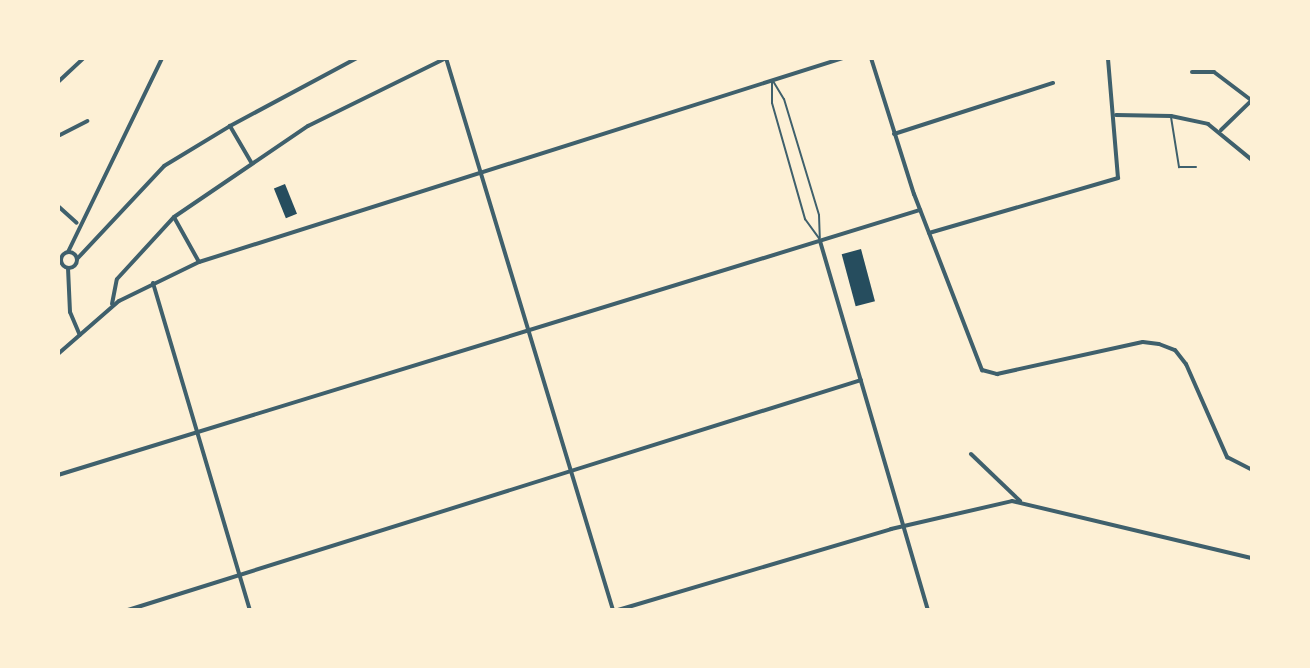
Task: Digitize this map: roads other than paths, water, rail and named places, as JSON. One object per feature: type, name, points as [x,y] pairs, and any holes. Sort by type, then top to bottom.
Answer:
[{"type":"street","points":[[58,82],[84,58]]},
{"type":"street","points":[[68,268],[60,264],[68,252],[78,223],[162,58]]},
{"type":"street","points":[[80,335],[70,312],[68,268],[164,166],[230,126],[357,58]]},
{"type":"street","points":[[113,305],[117,279],[174,217],[251,162],[329,114],[446,58],[526,334],[615,610],[902,526],[1020,501],[1252,558]]},
{"type":"street","points":[[58,354],[113,305],[199,262],[843,58]]},
{"type":"street","points":[[871,58],[920,210],[982,370],[997,374],[1143,342],[1159,344],[1175,350],[1186,364],[1227,457],[1252,470]]},
{"type":"street","points":[[929,233],[1120,175],[1108,58]]},
{"type":"street","points":[[1192,72],[1214,72],[1251,100],[1221,130]]},
{"type":"street","points":[[894,134],[1053,83]]},
{"type":"street","points":[[1116,115],[1171,116],[1221,130],[1244,158],[1252,160]]},
{"type":"street","points":[[58,136],[87,121]]},
{"type":"street","points":[[230,126],[251,162]]},
{"type":"street","points":[[58,206],[78,223]]},
{"type":"street","points":[[58,475],[198,436],[920,210]]},
{"type":"street","points":[[174,217],[199,262]]},
{"type":"street","points":[[820,241],[928,610]]},
{"type":"street","points":[[68,252],[77,259]]},
{"type":"street","points":[[153,283],[250,610]]},
{"type":"street","points":[[58,366],[58,388]]},
{"type":"street","points":[[128,610],[861,380]]},
{"type":"street","points":[[971,454],[1020,501]]},
{"type":"lane","points":[[772,80],[784,99],[819,215],[820,241]]},
{"type":"lane","points":[[772,80],[772,103],[805,219],[820,241]]},
{"type":"lane","points":[[1171,116],[1179,167],[1196,167]]}]
